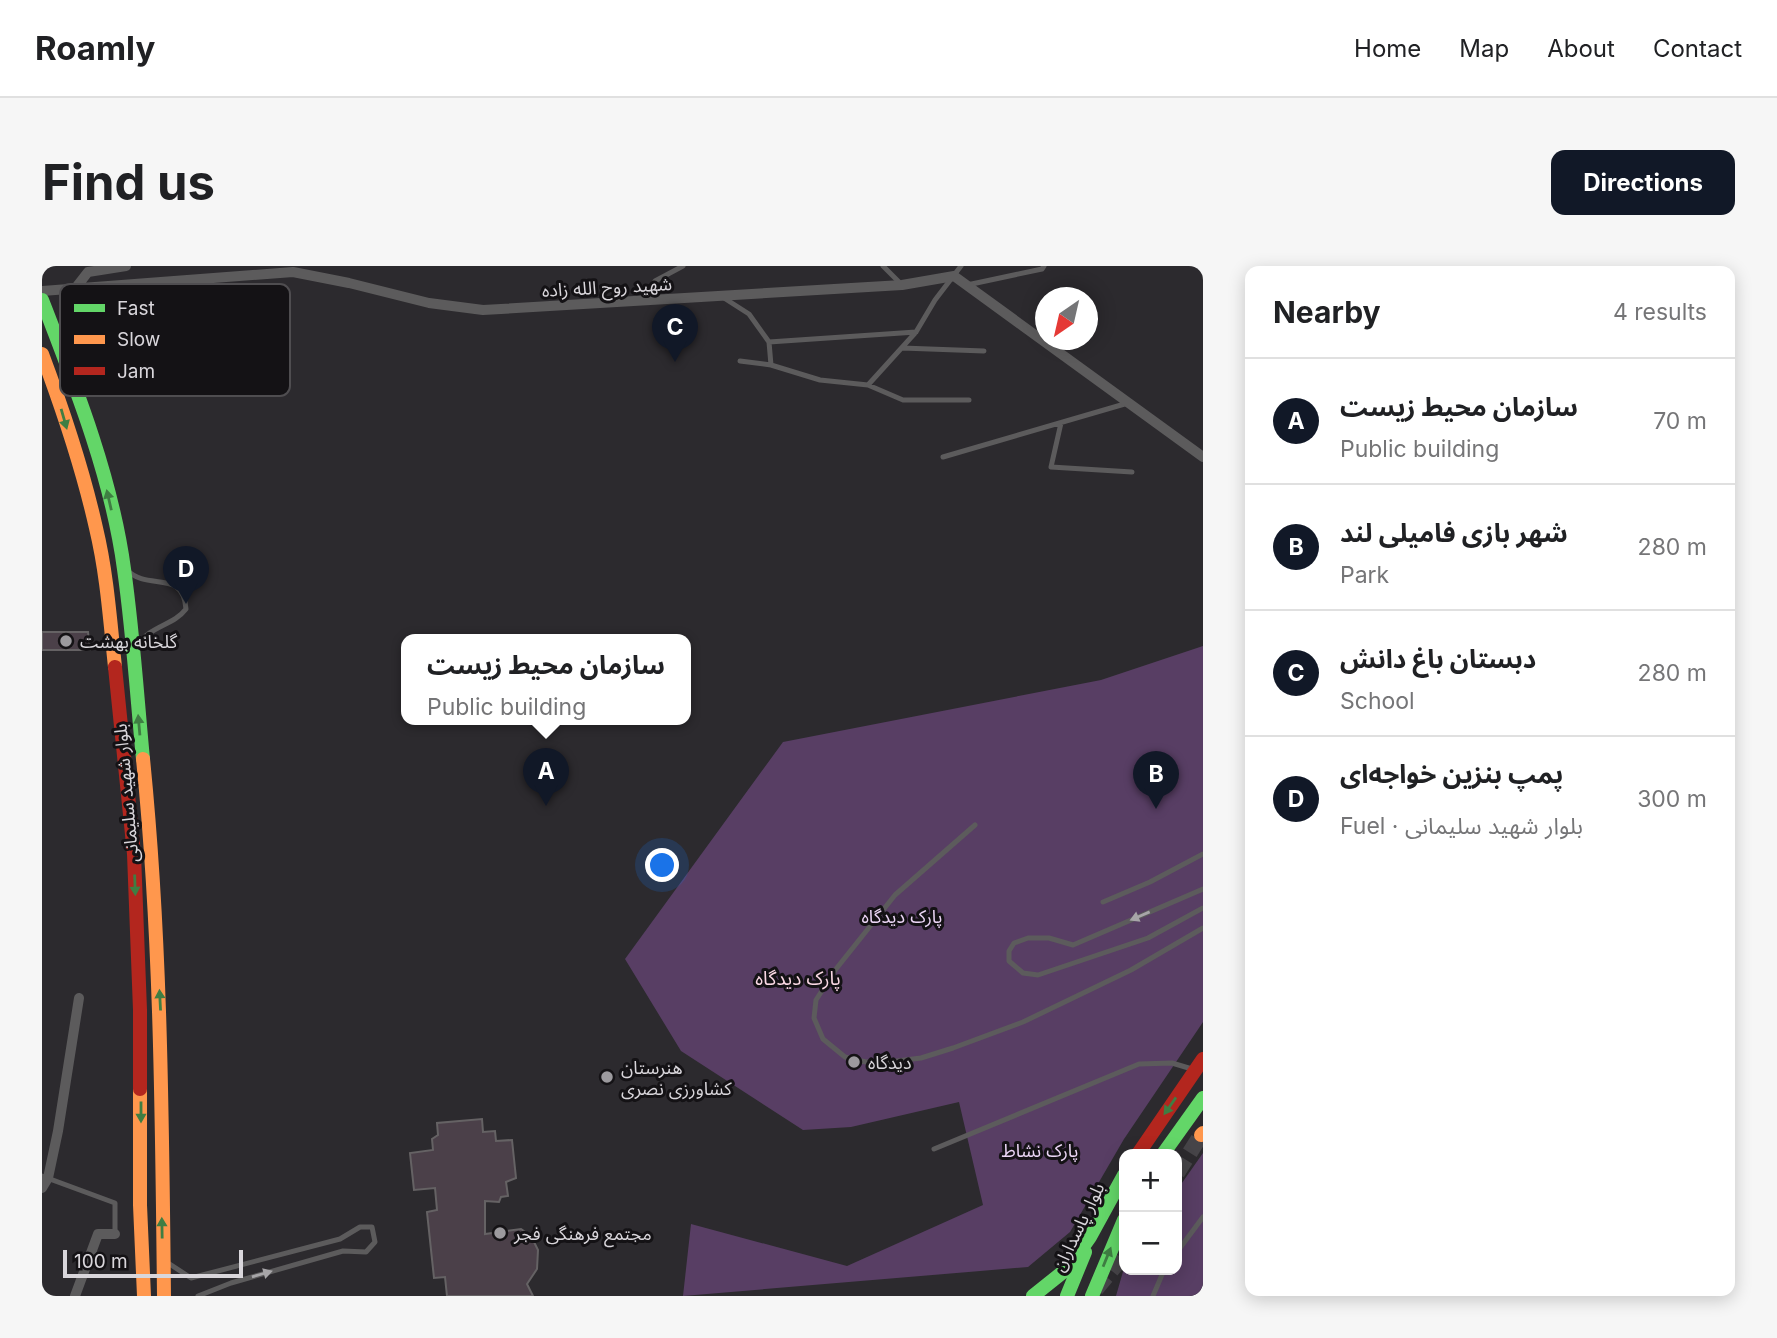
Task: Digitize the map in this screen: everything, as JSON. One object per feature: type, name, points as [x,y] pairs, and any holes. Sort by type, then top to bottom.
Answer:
[{"type":"main road","name":"بلوار شهید سلیمانی","points":[[42,300],[60,346]]},
{"type":"main road","name":"بلوار شهید سلیمانی","points":[[42,354],[57,394],[98,540],[105,576],[134,854],[140,1010],[140,1172],[144,1296]]},
{"type":"main road","name":"بلوار شهید سلیمانی","points":[[78,396],[108,492],[124,567],[151,837],[160,1007],[164,1296]]},
{"type":"main road","points":[[124,766],[142,764]]},
{"type":"main road","points":[[1141,1149],[1199,1064]]},
{"type":"main road","points":[[1167,1149],[1203,1098]]},
{"type":"main road","points":[[141,1141],[151,1148],[161,1140]]},
{"type":"main road","points":[[140,1172],[151,1164],[161,1171]]},
{"type":"main road","name":"بلوار پاسداران","points":[[1067,1296],[1090,1237],[1119,1184]]},
{"type":"main road","points":[[1092,1296],[1119,1232]]},
{"type":"main road","points":[[1033,1296],[1068,1268],[1090,1237]]},
{"type":"street","points":[[86,269],[126,266]]},
{"type":"street","name":"شهید روح الله زاده","points":[[130,284],[293,272],[429,303],[483,310],[902,285],[954,276]]},
{"type":"street","points":[[954,276],[1203,457]]},
{"type":"street","name":"شهید روح الله زاده","points":[[42,292],[60,291]]},
{"type":"street","points":[[42,1188],[58,1131],[79,998]]},
{"type":"street","points":[[75,1296],[98,1234],[115,1234]]},
{"type":"lane","points":[[643,300],[655,281],[683,266]]},
{"type":"lane","points":[[883,266],[902,285]]},
{"type":"lane","points":[[868,385],[916,332],[935,300],[961,266]]},
{"type":"lane","points":[[967,285],[1042,269],[1044,266]]},
{"type":"lane","points":[[721,296],[749,314],[769,342],[771,365]]},
{"type":"lane","points":[[769,342],[916,332]]},
{"type":"lane","points":[[902,348],[984,351]]},
{"type":"lane","points":[[740,361],[771,365],[820,380],[868,385],[903,400],[969,400]]},
{"type":"lane","points":[[943,457],[1129,403]]},
{"type":"lane","points":[[1060,423],[1051,467],[1132,472]]},
{"type":"lane","points":[[124,567],[131,575],[177,586],[185,594],[186,609],[181,615],[152,630],[133,653]]},
{"type":"lane","points":[[975,825],[895,895],[836,969],[816,1000],[814,1018],[823,1039],[845,1057],[866,1062],[921,1058],[976,1039],[1023,1022],[1119,976],[1203,928]]},
{"type":"lane","points":[[1103,902],[1203,854]]},
{"type":"lane","points":[[1203,888],[1073,944],[1049,938],[1028,938],[1014,943],[1009,951],[1009,961],[1023,973],[1038,975],[1148,937],[1203,908]]},
{"type":"lane","points":[[934,1149],[1139,1064],[1199,1064]]},
{"type":"lane","points":[[45,1177],[115,1203],[115,1234]]},
{"type":"lane","points":[[1182,1245],[1203,1217]]},
{"type":"lane","points":[[162,1259],[191,1278],[340,1239],[360,1227],[372,1227],[375,1242],[366,1252],[343,1251],[231,1283],[198,1296]]},
{"type":"lane","points":[[1153,1296],[1162,1275]]},
{"type":"green space","name":"پارک دیدگاه","points":[[1203,646],[1203,1022],[1124,1139],[1070,1232],[1028,1267],[683,1296],[691,1224],[847,1266],[983,1205],[959,1102],[851,1127],[803,1130],[681,1051],[625,959],[783,742],[1101,680]]},
{"type":"green space","points":[[1203,1153],[1203,1296],[1116,1296],[1122,1275],[1182,1275],[1182,1183]]},
{"type":"building","name":"گلخانه بهشت","points":[[42,632],[88,632],[90,650],[42,650]]},
{"type":"building","points":[[482,1119],[483,1132],[495,1131],[496,1141],[512,1140],[516,1178],[506,1182],[508,1196],[501,1197],[499,1202],[485,1201],[485,1234],[521,1229],[531,1236],[538,1250],[537,1269],[527,1284],[533,1296],[447,1296],[445,1277],[434,1278],[427,1212],[437,1210],[435,1188],[414,1190],[410,1153],[433,1150],[432,1139],[438,1135],[437,1123]]},
{"type":"tunnel","points":[[1182,1165],[1201,1135]]},
{"type":"tunnel","points":[[1096,1289],[1119,1261]]},
{"type":"traffic: fast","points":[[42,300],[60,347]]},
{"type":"traffic: fast","points":[[78,396],[101,466],[118,535],[130,616],[143,759]]},
{"type":"traffic: fast","points":[[1167,1149],[1203,1098]]},
{"type":"traffic: fast","points":[[1033,1296],[1068,1268],[1090,1237],[1119,1184]]},
{"type":"traffic: fast","points":[[1092,1296],[1119,1232]]},
{"type":"traffic: fast","points":[[1067,1296],[1085,1252]]},
{"type":"traffic: slow","points":[[42,354],[72,440],[100,545],[115,667]]},
{"type":"traffic: slow","points":[[143,759],[157,960],[164,1296]]},
{"type":"traffic: slow","points":[[140,1089],[140,1205],[144,1296]]},
{"type":"traffic: jam","points":[[115,667],[134,854],[140,1089]]},
{"type":"traffic: jam","points":[[1141,1149],[1203,1059]]},
{"type":"place","name":"دبستان باغ دانش","points":[[675,362]]},
{"type":"place","name":"پمپ بنزین خواجه‌ای","points":[[186,604]]},
{"type":"place","name":"گلخانه بهشت","points":[[66,641]]},
{"type":"place","name":"سازمان محیط زیست","points":[[546,806]]},
{"type":"place","name":"شهر بازی فامیلی لند","points":[[1156,809]]},
{"type":"place","name":"دیدگاه","points":[[854,1062]]},
{"type":"place","name":"هنرستان کشاورزی نصری","points":[[607,1077]]},
{"type":"place","name":"مجتمع فرهنگی فجر","points":[[500,1233]]},
{"type":"district","name":"پارک دیدگاه","points":[[798,978]]},
{"type":"park label","name":"پارک نشاط","points":[[1040,1150]]}]
